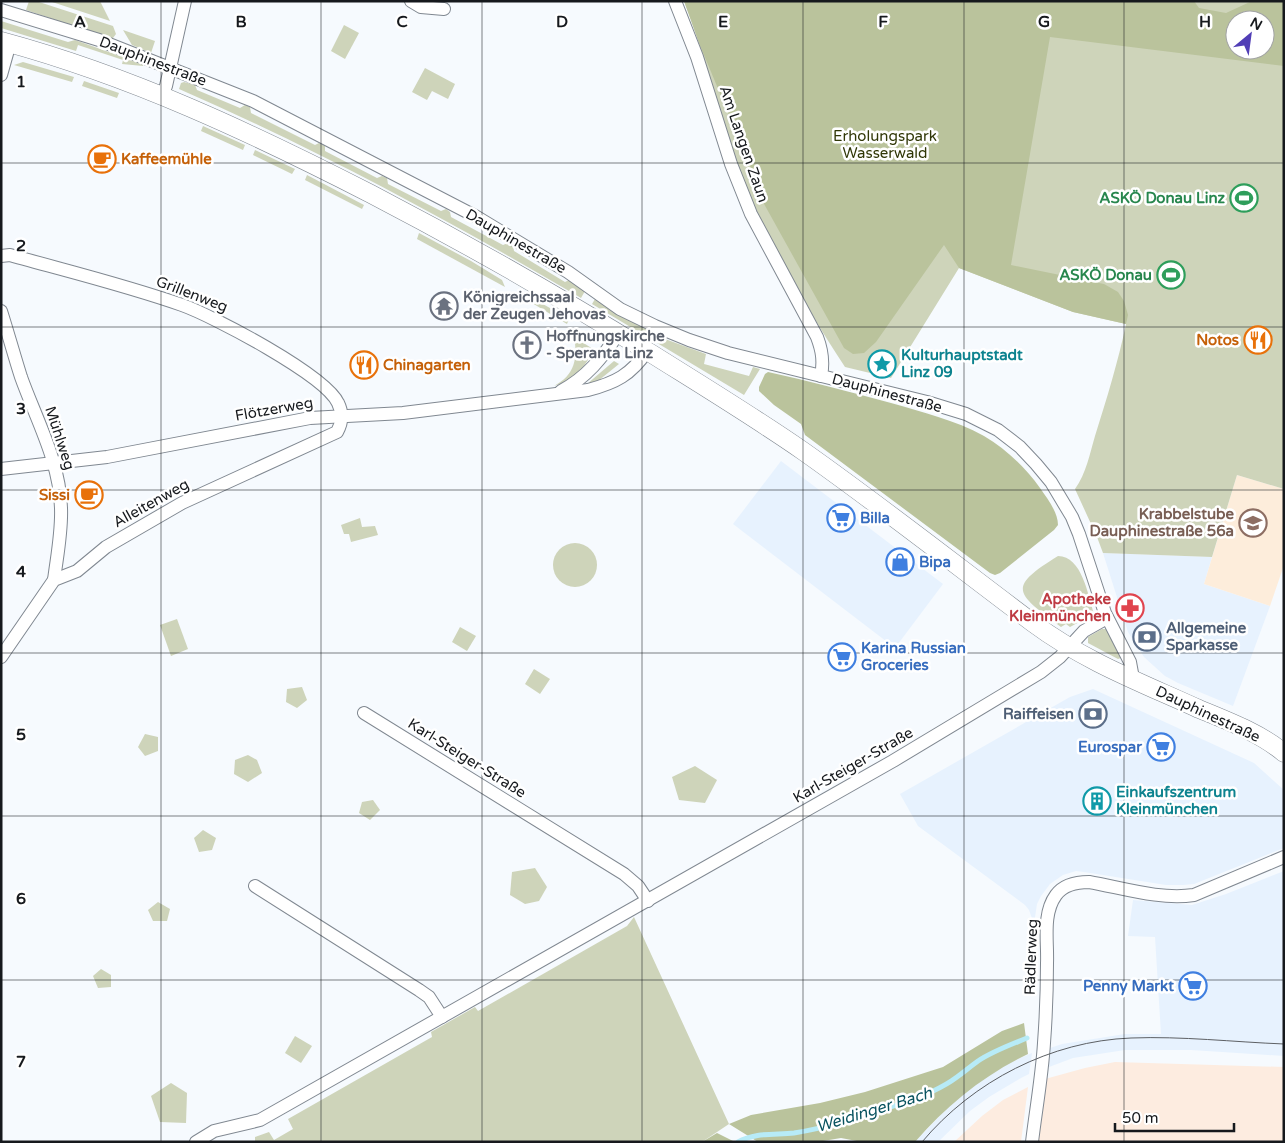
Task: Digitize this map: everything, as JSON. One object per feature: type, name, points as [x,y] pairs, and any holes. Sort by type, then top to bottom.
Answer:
[{"type":"main road","name":"Dauphinestraße","points":[[6,42],[73,63],[162,95],[251,134],[388,202],[507,267],[759,421],[804,452],[1033,624],[1069,648],[1130,678],[1252,733],[1284,753]]},
{"type":"street","points":[[162,95],[184,1]]},
{"type":"street","points":[[411,1],[421,6],[444,9]]},
{"type":"street","name":"Am Langen Zaun","points":[[675,1],[697,57],[731,164],[751,214],[817,337],[822,350],[823,365],[821,376]]},
{"type":"street","name":"Dauphinestraße","points":[[1,10],[99,40],[253,101],[475,216],[568,272],[620,309],[655,326],[728,353],[927,402],[966,414],[998,430],[1020,447],[1051,482],[1072,516],[1108,618],[1130,662],[1132,673],[1130,678]]},
{"type":"street","points":[[1,75],[6,42]]},
{"type":"street","name":"Grillenweg","points":[[1,256],[10,255],[143,293],[182,305],[224,323],[272,352],[325,388],[338,403],[341,415]]},
{"type":"street","name":"Mühlweg","points":[[1,311],[21,377],[53,463],[61,507],[60,538],[54,580]]},
{"type":"street","name":"Flötzerweg","points":[[554,394],[574,384],[589,372],[618,334]]},
{"type":"street","name":"Flötzerweg","points":[[1,468],[107,457],[310,418],[404,413],[588,390],[608,384],[632,370],[647,352]]},
{"type":"street","name":"Alleitenweg","points":[[54,580],[77,571],[106,547],[182,503],[337,432],[342,423],[341,415]]},
{"type":"street","points":[[1,657],[54,580]]},
{"type":"street","points":[[1069,648],[1084,631],[1108,618]]},
{"type":"street","name":"Karl-Steiger-Straße","points":[[196,1142],[214,1131],[260,1120],[442,1018],[893,761],[1041,672],[1069,648]]},
{"type":"street","name":"Karl-Steiger-Straße","points":[[364,713],[624,874],[638,886],[648,901]]},
{"type":"street","name":"Rädlerweg","points":[[1032,1142],[1044,1045],[1048,960],[1047,924],[1055,895],[1062,888],[1079,882],[1090,882],[1180,897],[1194,895],[1284,857]]},
{"type":"street","points":[[255,886],[420,990],[429,997],[442,1018]]},
{"type":"shaded area","points":[[781,461],[943,584],[895,648],[733,524]]},
{"type":"shaded area","name":"Krabbelstube Dauphinestraße 56a","points":[[1237,475],[1284,489],[1284,565],[1270,606],[1204,584]]},
{"type":"shaded area","points":[[1103,553],[1212,557],[1204,584],[1270,606],[1233,706],[1165,676],[1144,657],[1128,632]]},
{"type":"shaded area","name":"Einkaufszentrum Kleinmünchen","points":[[1093,689],[1254,763],[1284,790],[1284,848],[1194,884],[1166,885],[1076,871],[1063,875],[1050,884],[1037,904],[1034,924],[1025,905],[918,826],[900,794],[1070,697]]},
{"type":"shaded area","points":[[1284,871],[1284,1056],[1191,1050],[1125,1050],[1073,1058],[1049,1067],[1050,1048],[1062,1044],[1125,1034],[1161,1034],[1155,937],[1128,936],[1133,900],[1192,905]]},
{"type":"shaded area","points":[[1032,1053],[1029,1074],[989,1097],[970,1111],[938,1142],[915,1142],[954,1101],[989,1075],[1011,1062]]},
{"type":"shaded area","points":[[1115,1062],[1284,1067],[1284,1142],[1037,1142],[1045,1079]]},
{"type":"shaded area","points":[[1028,1087],[1021,1142],[954,1142],[982,1116],[1003,1100]]},
{"type":"green space","points":[[29,1],[36,1],[113,26],[116,34],[113,38],[110,38],[26,10]]},
{"type":"green space","points":[[49,1],[100,1],[110,21],[104,19]]},
{"type":"green space","points":[[684,1],[1284,1],[1284,489],[1237,475],[1212,557],[1103,553],[1075,489],[1087,463],[1112,380],[1126,324],[1073,312],[959,268],[891,378],[845,367],[799,293],[759,216],[730,143]]},
{"type":"green space","name":"Erholungspark Wasserwald","points":[[684,1],[1194,1],[1199,8],[1225,13],[1225,59],[1050,37],[1011,265],[1104,284],[1118,292],[1124,301],[1128,315],[1126,324],[1073,312],[959,268],[944,245],[876,342],[864,353],[853,354],[844,348],[758,193],[749,163],[699,43]]},
{"type":"green space","name":"Erholungspark Wasserwald","points":[[1252,1],[1284,1],[1284,66],[1236,60],[1275,60],[1275,10],[1232,10]]},
{"type":"green space","points":[[1,21],[68,42],[75,40],[143,64],[143,66],[122,64],[123,60],[78,45],[76,51],[1,28]]},
{"type":"green space","points":[[344,25],[359,33],[345,59],[331,51]]},
{"type":"green space","points":[[123,30],[155,41],[151,53],[132,45]]},
{"type":"green space","points":[[23,62],[74,77],[72,82],[14,65]]},
{"type":"green space","points":[[425,68],[455,84],[448,99],[432,91],[427,100],[412,92]]},
{"type":"green space","points":[[84,81],[119,93],[117,98],[82,86]]},
{"type":"green space","points":[[181,83],[195,85],[197,90],[240,108],[245,105],[250,107],[251,113],[315,145],[319,143],[325,146],[325,151],[377,178],[382,176],[387,178],[388,184],[441,211],[446,209],[450,212],[451,217],[503,245],[508,243],[513,246],[514,251],[565,282],[569,280],[585,291],[581,298],[483,241],[333,162],[179,89]]},
{"type":"green space","points":[[203,126],[245,145],[243,150],[201,131]]},
{"type":"green space","points":[[255,150],[295,169],[292,174],[253,155]]},
{"type":"green space","points":[[307,175],[364,205],[362,209],[305,180]]},
{"type":"green space","points":[[419,233],[502,280],[505,287],[417,239]]},
{"type":"green space","points":[[529,296],[569,319],[567,324],[522,297]]},
{"type":"green space","points":[[595,299],[623,317],[665,339],[706,354],[704,364],[749,376],[753,367],[760,369],[744,395],[592,304]]},
{"type":"green space","points":[[574,337],[593,349],[587,362],[578,372],[554,386],[567,377],[571,371],[576,352]]},
{"type":"green space","points":[[614,361],[619,364],[598,381],[587,384]]},
{"type":"green space","points":[[768,372],[926,413],[962,425],[984,436],[1015,459],[1028,473],[1052,505],[1058,525],[1000,573],[995,575],[990,573],[805,435],[801,424],[774,405],[759,391],[765,374]]},
{"type":"green space","points":[[360,518],[362,527],[375,526],[378,535],[351,542],[349,534],[344,534],[341,525]]},
{"type":"green space","points":[[571,543],[579,543],[591,549],[597,565],[591,581],[579,587],[571,587],[559,581],[553,569],[553,561],[559,549]]},
{"type":"green space","points":[[1058,556],[1073,562],[1078,569],[1083,578],[1094,614],[1070,627],[1066,624],[1061,627],[1035,607],[1023,592],[1024,584],[1030,576]]},
{"type":"green space","points":[[177,619],[188,649],[171,656],[160,625]]},
{"type":"green space","points":[[460,627],[476,636],[467,651],[452,642]]},
{"type":"green space","points":[[1102,629],[1106,629],[1121,658],[1118,659],[1088,643],[1088,637]]},
{"type":"green space","points":[[534,669],[550,679],[540,694],[525,684]]},
{"type":"green space","points":[[302,687],[307,700],[297,708],[286,702],[287,689]]},
{"type":"green space","points":[[145,734],[158,737],[158,751],[145,756],[138,747]]},
{"type":"green space","points":[[248,755],[257,760],[262,773],[248,782],[234,774],[235,760]]},
{"type":"green space","points":[[695,766],[717,780],[705,803],[679,800],[672,777]]},
{"type":"green space","points":[[373,800],[380,810],[370,820],[359,813],[362,802]]},
{"type":"green space","points":[[203,830],[216,838],[212,850],[199,852],[194,838]]},
{"type":"green space","points":[[535,868],[547,887],[539,901],[525,904],[510,895],[512,872]]},
{"type":"green space","points":[[158,902],[170,909],[167,921],[153,921],[148,910]]},
{"type":"green space","points":[[634,917],[729,1124],[702,1142],[255,1142],[255,1137],[269,1132],[274,1140],[293,1129],[288,1119],[432,1037],[431,1032],[475,1007],[478,1011],[627,926]]},
{"type":"green space","points":[[101,969],[111,975],[111,987],[98,988],[93,976]]},
{"type":"green space","points":[[1024,1023],[1028,1054],[981,1081],[953,1103],[915,1142],[862,1142],[841,1138],[817,1142],[758,1142],[729,1124],[751,1115],[820,1103],[865,1092],[943,1067],[1002,1031]]},
{"type":"green space","points":[[295,1036],[312,1046],[301,1063],[285,1053]]},
{"type":"green space","points":[[171,1083],[187,1093],[186,1123],[160,1122],[151,1096]]},
{"type":"green space","points":[[717,1133],[735,1142],[702,1142]]},
{"type":"waterway","name":"Weidinger Bach","points":[[738,1142],[758,1135],[794,1133],[836,1124],[905,1102],[939,1088],[984,1057],[1027,1038]]},
{"type":"tram line","points":[[922,1142],[942,1120],[989,1083],[1043,1056],[1072,1047],[1101,1041],[1131,1038],[1188,1038],[1284,1044]]},
{"type":"place","name":"Kaffeemühle","points":[[102,159]]},
{"type":"place","name":"ASKÖ Donau Linz","points":[[1244,198]]},
{"type":"place","name":"ASKÖ Donau","points":[[1171,275]]},
{"type":"place","name":"Königreichssaal der Zeugen Jehovas","points":[[444,306]]},
{"type":"place","name":"Notos","points":[[1258,340]]},
{"type":"place","name":"Hoffnungskirche - Speranta Linz","points":[[527,345]]},
{"type":"place","name":"Kulturhauptstadt Linz 09","points":[[882,364]]},
{"type":"place","name":"Chinagarten","points":[[364,365]]},
{"type":"place","name":"Sissi","points":[[89,495]]},
{"type":"place","name":"Billa","points":[[841,518]]},
{"type":"place","name":"Krabbelstube Dauphinestraße 56a","points":[[1253,523]]},
{"type":"place","name":"Bipa","points":[[900,562]]},
{"type":"place","name":"Apotheke Kleinmünchen","points":[[1130,608]]},
{"type":"place","name":"Allgemeine Sparkasse","points":[[1147,637]]},
{"type":"place","name":"Karina Russian Groceries","points":[[842,657]]},
{"type":"place","name":"Raiffeisen","points":[[1093,714]]},
{"type":"place","name":"Eurospar","points":[[1161,747]]},
{"type":"place","name":"Einkaufszentrum Kleinmünchen","points":[[1097,801]]},
{"type":"place","name":"Penny Markt","points":[[1193,986]]}]
